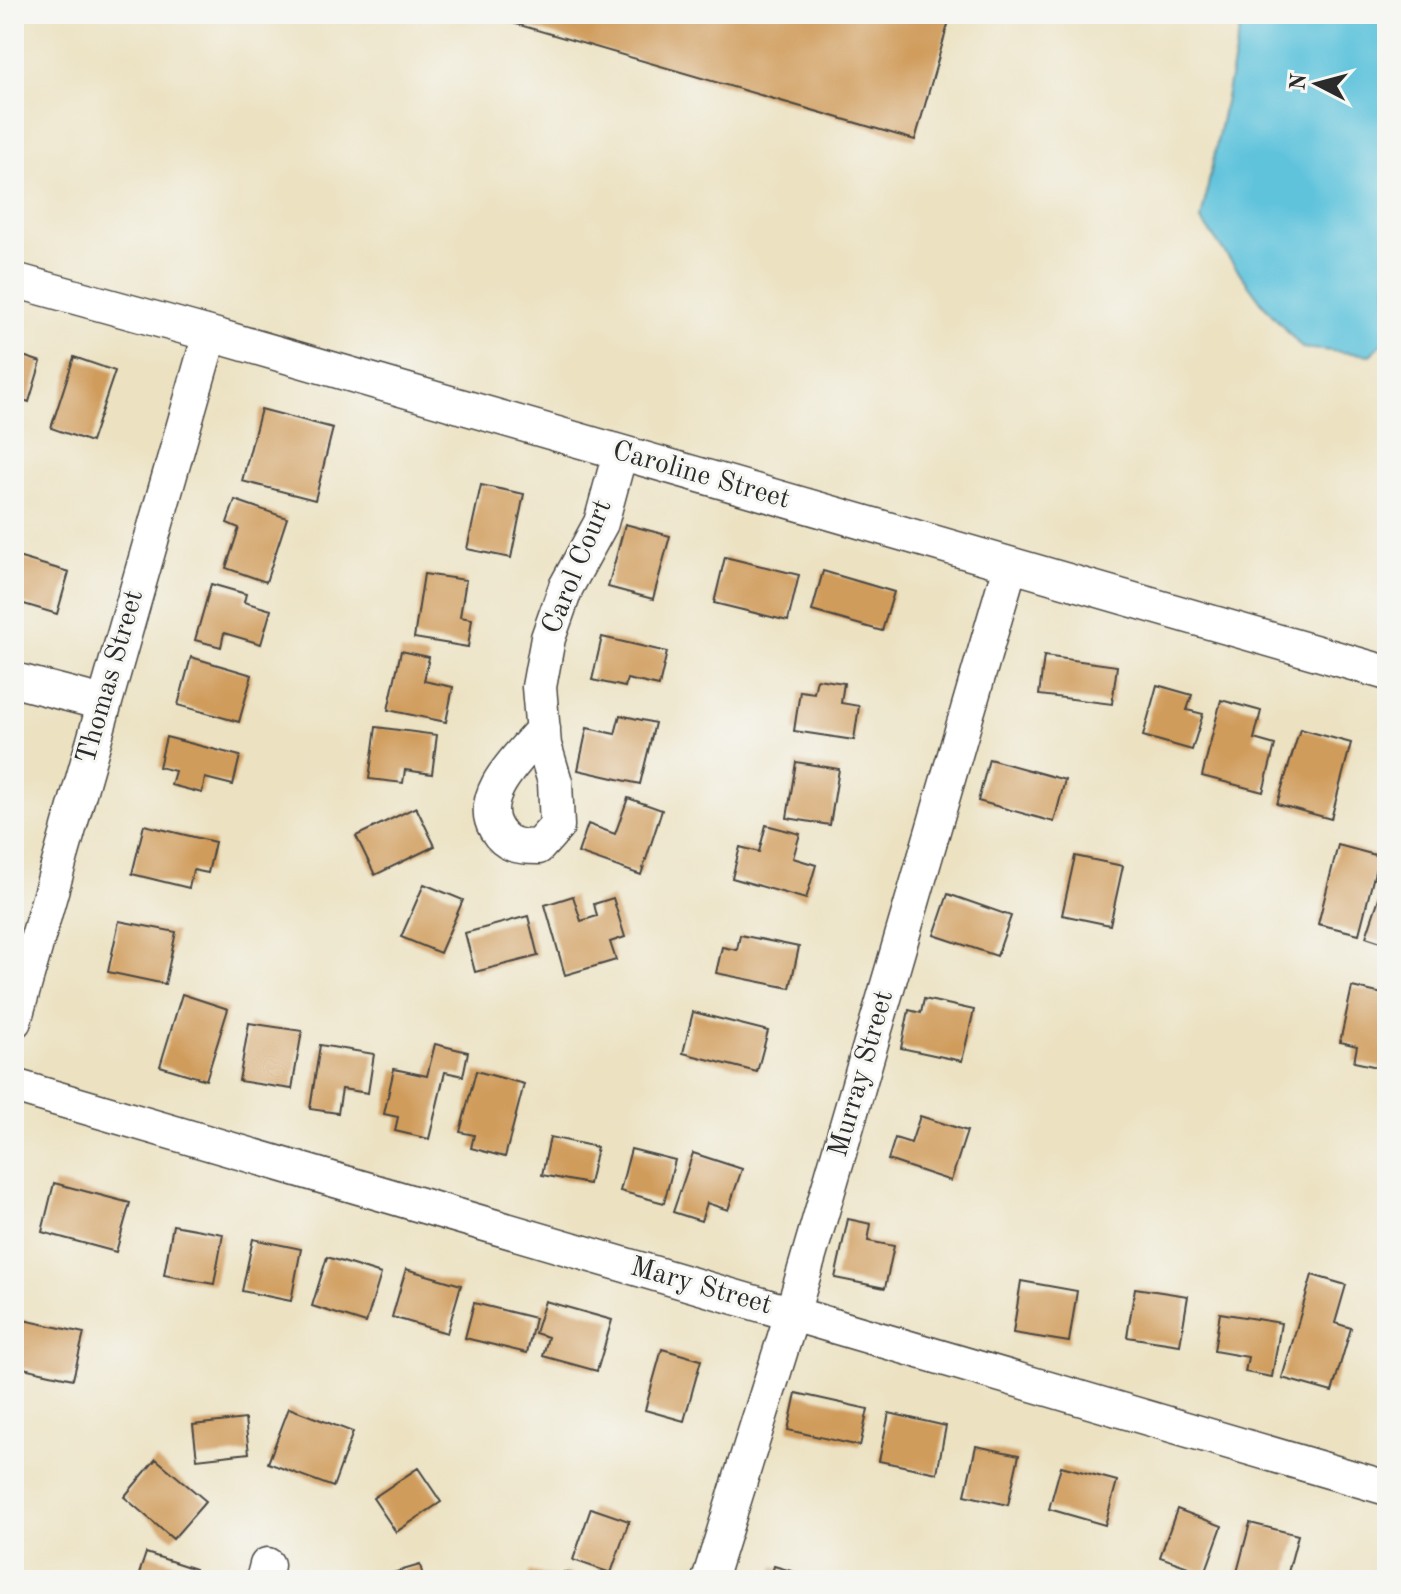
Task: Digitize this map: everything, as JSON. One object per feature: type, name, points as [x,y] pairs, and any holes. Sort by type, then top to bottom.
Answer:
[{"type":"street","name":"Caroline Street","points":[[14,280],[1387,673]]},
{"type":"street","name":"Thomas Street","points":[[14,1021],[210,334]]},
{"type":"street","name":"Carol Court","points":[[543,729],[539,687],[548,638],[566,587],[601,523],[620,453]]},
{"type":"street","name":"Murray Street","points":[[709,1580],[792,1314],[1010,566]]},
{"type":"street","points":[[14,680],[103,703]]},
{"type":"street","name":"Mary Street","points":[[14,1086],[1387,1488]]},
{"type":"water","points":[[1243,14],[1387,14],[1387,339],[1370,355],[1302,348],[1262,303],[1201,220]]},
{"type":"building","points":[[482,14],[951,14],[915,140]]},
{"type":"building","points":[[14,353],[41,362],[29,402],[14,397]]},
{"type":"building","points":[[74,357],[115,371],[91,442],[51,428]]},
{"type":"building","points":[[261,409],[333,428],[315,500],[242,481]]},
{"type":"building","points":[[481,485],[524,494],[511,558],[467,549]]},
{"type":"building","points":[[235,500],[287,518],[266,582],[226,568],[239,528],[227,523]]},
{"type":"building","points":[[625,524],[670,536],[653,599],[608,587]]},
{"type":"building","points":[[14,556],[69,572],[57,614],[14,601]]},
{"type":"building","points":[[725,557],[799,575],[788,621],[714,603]]},
{"type":"building","points":[[823,571],[894,592],[882,631],[812,611]]},
{"type":"building","points":[[424,574],[466,580],[460,617],[472,619],[468,647],[414,638]]},
{"type":"building","points":[[211,584],[246,594],[244,602],[271,610],[261,644],[224,633],[221,647],[195,640]]},
{"type":"building","points":[[602,637],[667,652],[659,686],[627,679],[625,687],[592,680]]},
{"type":"building","points":[[401,651],[429,657],[424,681],[453,687],[446,722],[388,710]]},
{"type":"building","points":[[1044,656],[1117,666],[1112,704],[1039,695]]},
{"type":"building","points":[[191,657],[252,675],[239,722],[178,705]]},
{"type":"building","points":[[817,679],[844,683],[841,703],[859,706],[854,740],[794,731],[800,691],[814,693]]},
{"type":"building","points":[[1157,685],[1192,695],[1187,710],[1203,714],[1192,750],[1143,736]]},
{"type":"building","points":[[1221,700],[1261,711],[1254,739],[1275,745],[1263,792],[1202,776]]},
{"type":"building","points":[[620,715],[655,723],[640,784],[578,770],[587,728],[615,734]]},
{"type":"building","points":[[376,727],[437,735],[432,774],[405,770],[403,783],[369,779]]},
{"type":"building","points":[[1300,729],[1351,743],[1331,819],[1277,804]]},
{"type":"building","points":[[166,737],[240,756],[233,785],[205,778],[202,793],[171,785],[175,771],[159,767]]},
{"type":"building","points":[[989,759],[1065,780],[1054,822],[978,801]]},
{"type":"building","points":[[796,762],[839,769],[830,825],[787,818]]},
{"type":"building","points":[[628,798],[662,810],[641,875],[578,853],[588,824],[615,834]]},
{"type":"building","points":[[416,807],[435,846],[375,875],[356,836]]},
{"type":"building","points":[[144,825],[215,842],[208,873],[193,870],[189,888],[132,874]]},
{"type":"building","points":[[766,825],[800,834],[793,858],[816,865],[806,899],[732,878],[740,847],[759,852]]},
{"type":"building","points":[[1338,845],[1379,856],[1359,934],[1318,924]]},
{"type":"building","points":[[1075,856],[1123,866],[1110,925],[1062,915]]},
{"type":"building","points":[[1387,874],[1387,944],[1366,937]]},
{"type":"building","points":[[424,884],[463,900],[440,953],[401,937]]},
{"type":"building","points":[[948,894],[1011,916],[997,956],[934,935]]},
{"type":"building","points":[[573,896],[581,921],[597,916],[594,904],[613,898],[625,937],[610,942],[616,960],[565,975],[545,905]]},
{"type":"building","points":[[528,916],[538,956],[475,972],[465,933]]},
{"type":"building","points":[[119,921],[176,932],[165,984],[108,972]]},
{"type":"building","points":[[740,935],[799,947],[790,988],[716,973],[722,947],[737,950]]},
{"type":"building","points":[[1352,987],[1387,995],[1387,1069],[1354,1062],[1357,1046],[1340,1042]]},
{"type":"building","points":[[182,994],[228,1009],[206,1080],[160,1066]]},
{"type":"building","points":[[924,999],[974,1010],[962,1061],[901,1048],[909,1010],[921,1013]]},
{"type":"building","points":[[693,1012],[768,1031],[757,1072],[683,1053]]},
{"type":"building","points":[[249,1023],[302,1031],[292,1089],[239,1081]]},
{"type":"building","points":[[435,1044],[468,1052],[463,1076],[445,1072],[429,1139],[395,1131],[398,1117],[384,1114],[394,1069],[427,1076]]},
{"type":"building","points":[[320,1045],[374,1054],[368,1093],[342,1089],[338,1113],[310,1109]]},
{"type":"building","points":[[476,1071],[524,1084],[505,1157],[471,1148],[474,1135],[460,1132]]},
{"type":"building","points":[[920,1116],[967,1131],[951,1181],[888,1160],[895,1138],[911,1143]]},
{"type":"building","points":[[550,1137],[597,1147],[589,1184],[542,1175]]},
{"type":"building","points":[[631,1149],[675,1160],[664,1203],[620,1191]]},
{"type":"building","points":[[693,1153],[742,1169],[728,1210],[707,1203],[701,1221],[673,1212]]},
{"type":"building","points":[[54,1183],[130,1203],[116,1252],[42,1232]]},
{"type":"building","points":[[848,1219],[871,1224],[868,1241],[894,1246],[885,1288],[835,1278]]},
{"type":"building","points":[[173,1225],[223,1234],[214,1284],[164,1275]]},
{"type":"building","points":[[253,1239],[301,1249],[291,1301],[242,1291]]},
{"type":"building","points":[[327,1257],[381,1274],[366,1323],[312,1306]]},
{"type":"building","points":[[406,1269],[461,1285],[447,1333],[392,1317]]},
{"type":"building","points":[[1312,1275],[1346,1285],[1335,1323],[1351,1328],[1332,1392],[1282,1378]]},
{"type":"building","points":[[1021,1281],[1077,1291],[1069,1342],[1013,1333]]},
{"type":"building","points":[[1135,1288],[1188,1296],[1180,1345],[1127,1337]]},
{"type":"building","points":[[545,1301],[612,1320],[597,1371],[543,1356],[548,1337],[535,1333]]},
{"type":"building","points":[[474,1303],[535,1318],[527,1353],[465,1338]]},
{"type":"building","points":[[1220,1313],[1281,1323],[1272,1377],[1245,1372],[1248,1357],[1214,1351]]},
{"type":"building","points":[[14,1318],[84,1333],[73,1379],[14,1366]]},
{"type":"building","points":[[662,1349],[701,1360],[684,1421],[645,1410]]},
{"type":"building","points":[[796,1393],[868,1409],[860,1446],[788,1430]]},
{"type":"building","points":[[289,1408],[353,1432],[333,1487],[268,1463]]},
{"type":"building","points":[[889,1413],[946,1426],[937,1473],[879,1461]]},
{"type":"building","points":[[245,1419],[249,1453],[197,1459],[193,1425]]},
{"type":"building","points":[[976,1446],[1019,1455],[1008,1505],[965,1495]]},
{"type":"building","points":[[156,1459],[206,1501],[173,1539],[124,1497]]},
{"type":"building","points":[[1061,1466],[1117,1481],[1105,1525],[1049,1509]]},
{"type":"building","points":[[418,1468],[441,1502],[396,1532],[373,1498]]},
{"type":"building","points":[[591,1508],[629,1521],[611,1573],[573,1560]]},
{"type":"building","points":[[1177,1509],[1222,1526],[1205,1573],[1160,1557]]},
{"type":"building","points":[[1250,1523],[1298,1535],[1286,1580],[1235,1580]]},
{"type":"building","points":[[146,1553],[195,1569],[192,1580],[137,1580]]},
{"type":"building","points":[[420,1565],[424,1580],[372,1580],[372,1579]]},
{"type":"building","points":[[774,1566],[808,1576],[807,1580],[770,1580]]},
{"type":"building","points":[[529,1571],[563,1578],[564,1572],[597,1580],[527,1580]]}]
